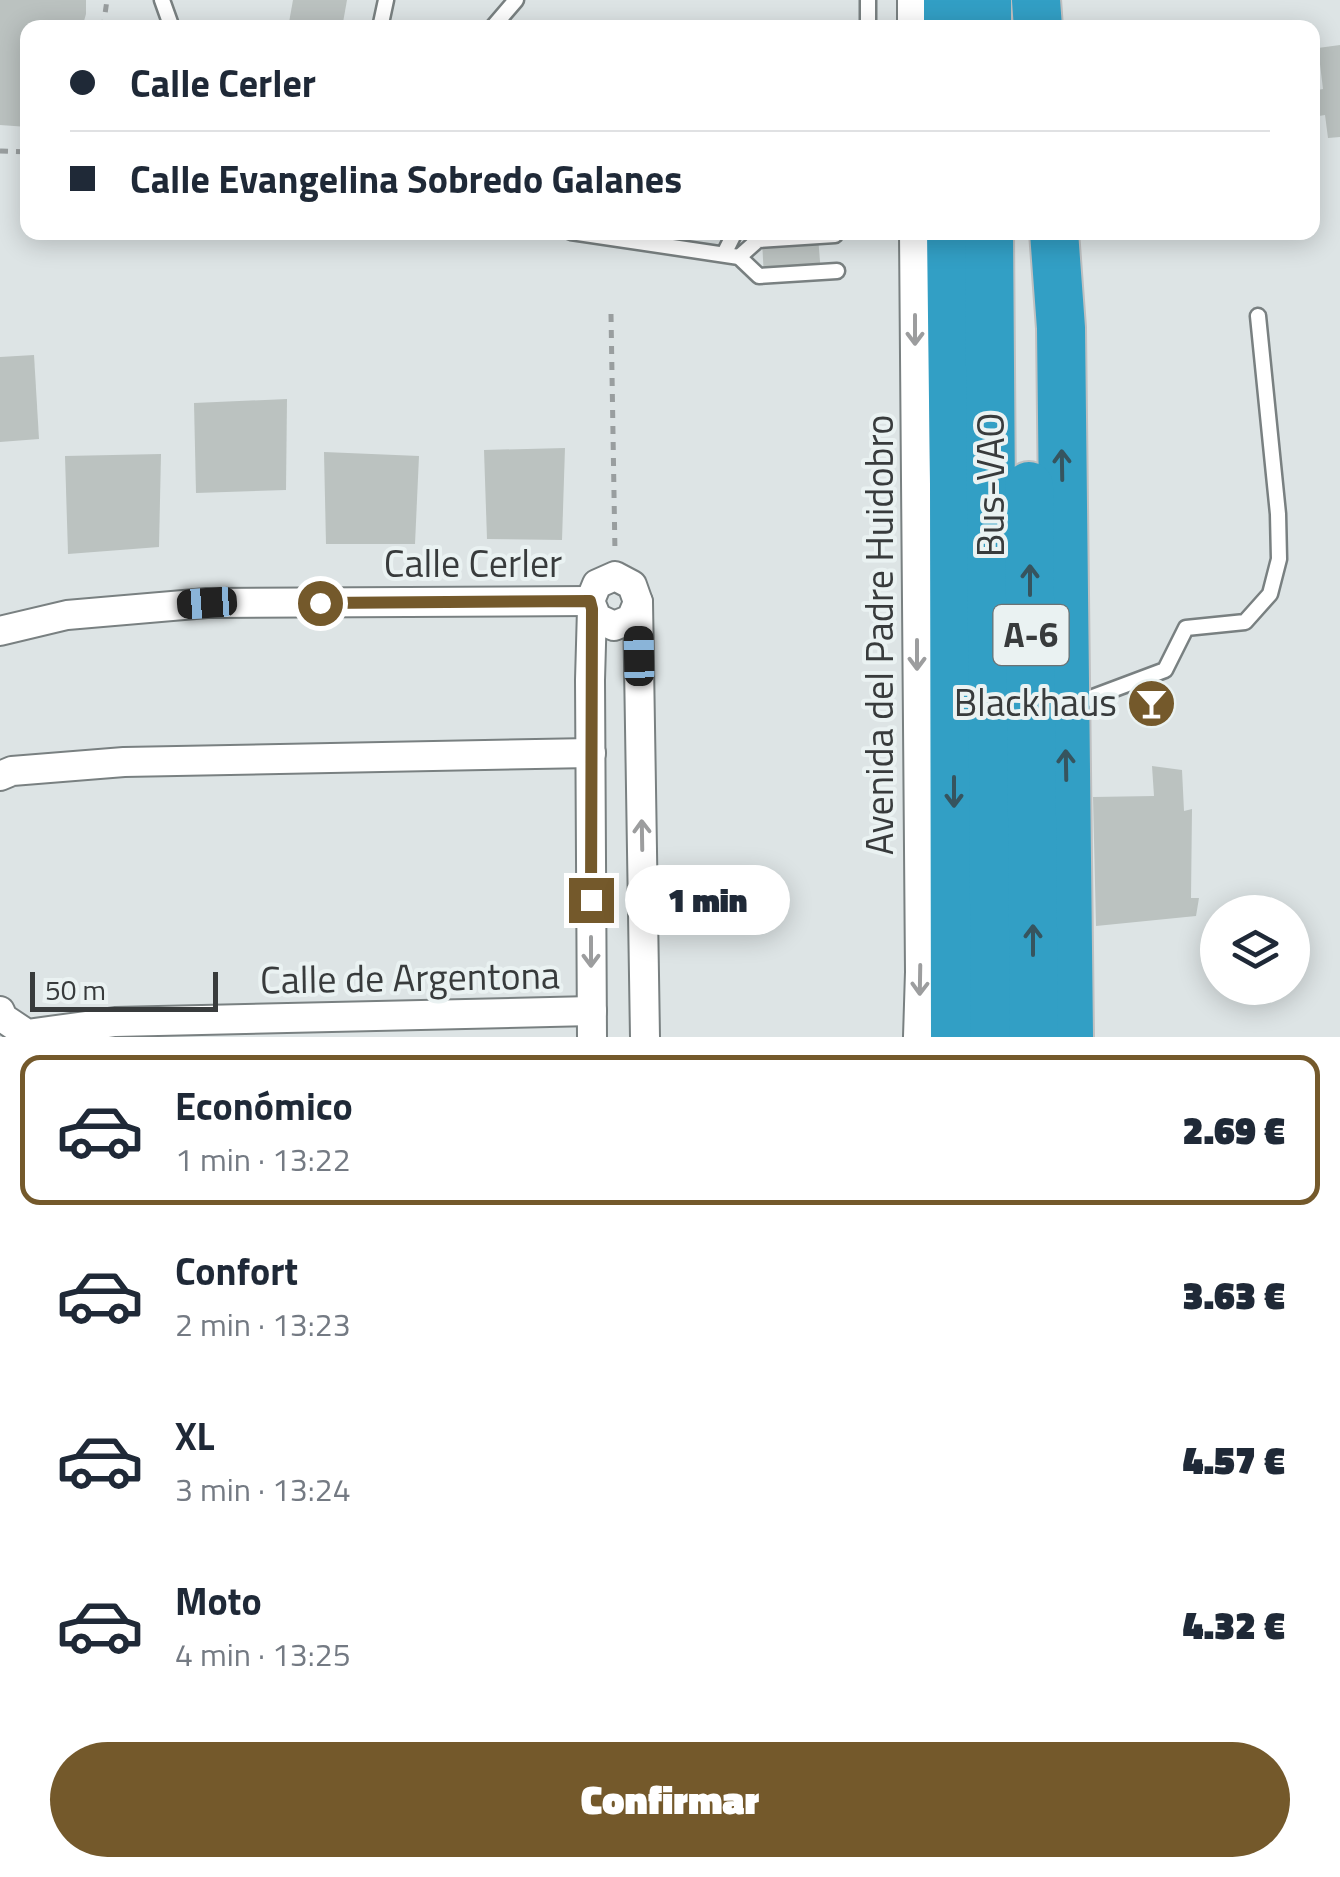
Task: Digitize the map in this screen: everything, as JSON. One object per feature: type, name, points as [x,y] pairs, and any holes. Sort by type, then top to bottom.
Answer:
[{"type":"highway","name":"A-6","points":[[950,240],[954,1037]]},
{"type":"highway","name":"Bus-VAO","points":[[989,240],[995,1037]]},
{"type":"highway","name":"A-6","points":[[1027,240],[1034,1037]]},
{"type":"highway","points":[[1055,240],[1061,328],[1069,1037]]},
{"type":"street","name":"Avenida del Padre Huidobro","points":[[914,240],[918,1037]]},
{"type":"street","points":[[592,1024],[591,605],[597,584],[615,576],[632,585],[638,602],[645,1037]]},
{"type":"street","points":[[591,605],[597,618],[614,626],[631,619],[638,602]]},
{"type":"street","name":"Calle Cerler","points":[[0,631],[67,615],[207,603],[591,605]]},
{"type":"street","points":[[0,776],[12,771],[124,762],[591,753]]},
{"type":"street","name":"Calle de Argentona","points":[[0,1011],[27,1034],[116,1022],[592,1024]]},
{"type":"lane","points":[[499,20],[516,0]]},
{"type":"lane","points":[[627,240],[731,255],[759,276],[837,271]]},
{"type":"lane","points":[[731,255],[734,240]]},
{"type":"lane","points":[[731,255],[758,240]]},
{"type":"lane","points":[[1065,702],[1077,703],[1165,670],[1186,628],[1245,622],[1270,594],[1279,559],[1278,514],[1258,316]]},
{"type":"path","points":[[610,314],[615,576]]},
{"type":"building","points":[[0,0],[86,0],[84,20],[20,20],[20,126],[0,125]]},
{"type":"building","points":[[293,0],[347,0],[343,20],[289,20]]},
{"type":"building","points":[[1340,45],[1340,137],[1328,138],[1325,115],[1320,116],[1320,48]]},
{"type":"building","points":[[762,240],[818,240],[821,274],[764,278]]},
{"type":"building","points":[[34,355],[39,439],[0,442],[0,357]]},
{"type":"building","points":[[287,399],[286,490],[196,493],[194,403]]},
{"type":"building","points":[[565,448],[562,540],[487,539],[484,450]]},
{"type":"building","points":[[324,452],[419,456],[415,544],[326,544]]},
{"type":"building","points":[[161,454],[159,547],[68,554],[65,456]]},
{"type":"building","points":[[1152,766],[1182,770],[1184,811],[1192,809],[1191,898],[1199,898],[1196,916],[1096,926],[1093,797],[1154,796]]},
{"type":"place","name":"Blackhaus","points":[[1152,703]]},
{"type":"route","points":[[320,603],[590,601],[591,900]]}]
